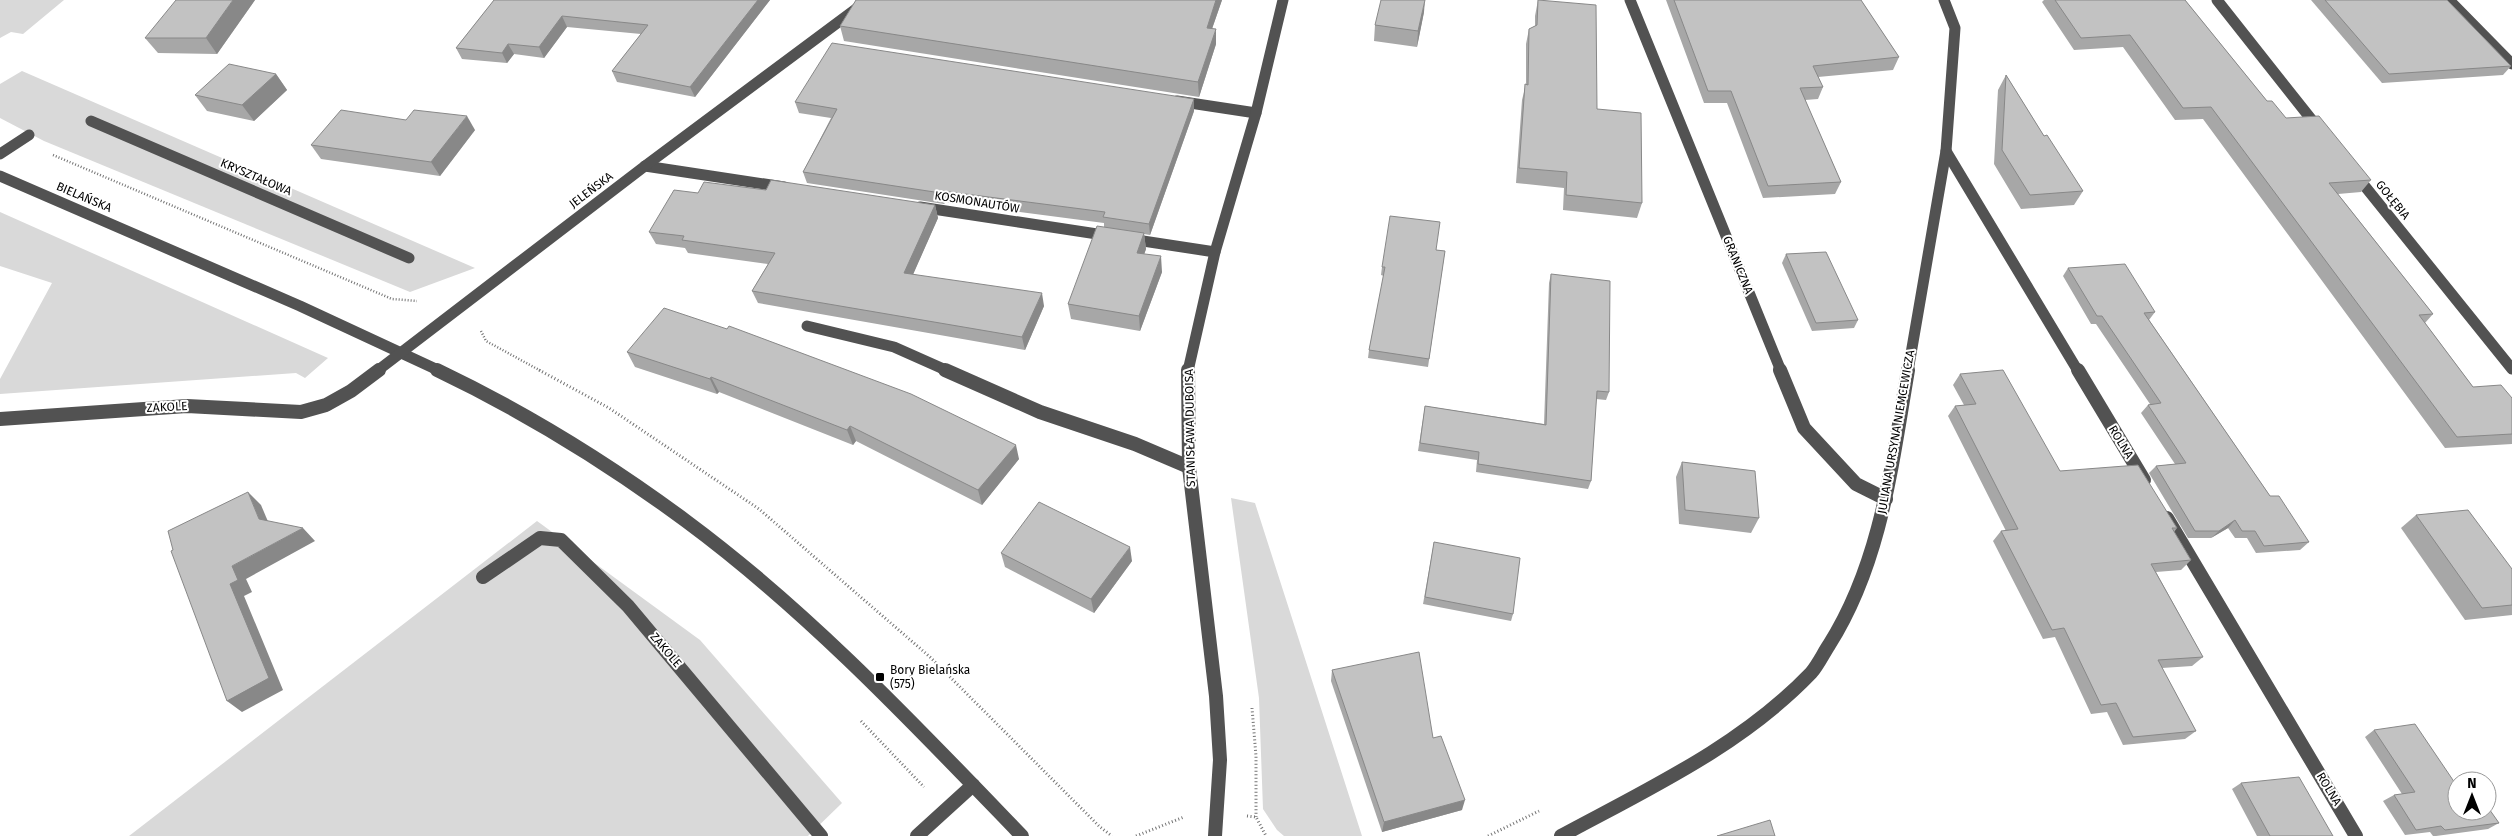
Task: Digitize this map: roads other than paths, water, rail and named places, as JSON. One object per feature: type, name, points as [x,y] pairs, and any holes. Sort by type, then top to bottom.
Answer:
[{"type":"street","name":"JELEŃSKA","points":[[333,402],[351,391],[645,166],[817,44],[868,0]]},
{"type":"street","name":"STANISŁAWA DUBOISA","points":[[1216,836],[1220,760],[1216,696],[1189,467],[1188,369],[1215,252],[1256,113],[1283,0]]},
{"type":"street","name":"GRANICZNA","points":[[1630,0],[1804,428],[1856,484],[1886,499]]},
{"type":"street","name":"JULIANA URSYNA NIEMCEWICZA","points":[[1562,836],[1699,762],[1767,713],[1812,672],[1846,618],[1869,558],[1886,499],[1946,152],[1954,28],[1944,0]]},
{"type":"street","points":[[2217,0],[2326,138]]},
{"type":"street","points":[[2448,0],[2512,64]]},
{"type":"street","points":[[1167,99],[1256,113]]},
{"type":"street","name":"KRYSZTAŁOWA","points":[[91,121],[409,258]]},
{"type":"street","points":[[0,154],[29,135]]},
{"type":"street","name":"ROLNA","points":[[1946,152],[2152,494]]},
{"type":"street","name":"GOŁĘBIA","points":[[2345,161],[2512,369]]},
{"type":"street","points":[[645,166],[792,188]]},
{"type":"street","name":"BIELAŃSKA","points":[[0,176],[403,351],[539,422],[634,483],[683,518],[764,582],[872,683],[1022,836]]},
{"type":"street","name":"KOSMONAUTÓW","points":[[910,206],[1215,252]]},
{"type":"street","points":[[807,326],[894,347],[1040,412],[1135,444],[1189,467]]},
{"type":"street","name":"ZAKOLE","points":[[0,419],[187,406],[301,412],[317,409],[333,402]]},
{"type":"street","name":"ROLNA","points":[[2162,511],[2356,836]]},
{"type":"street","name":"ZAKOLE","points":[[483,577],[540,538],[560,540],[628,606],[821,836]]},
{"type":"street","points":[[917,836],[972,785]]},
{"type":"place","name":"Bory Bielańska (575)","points":[[880,677]]}]
